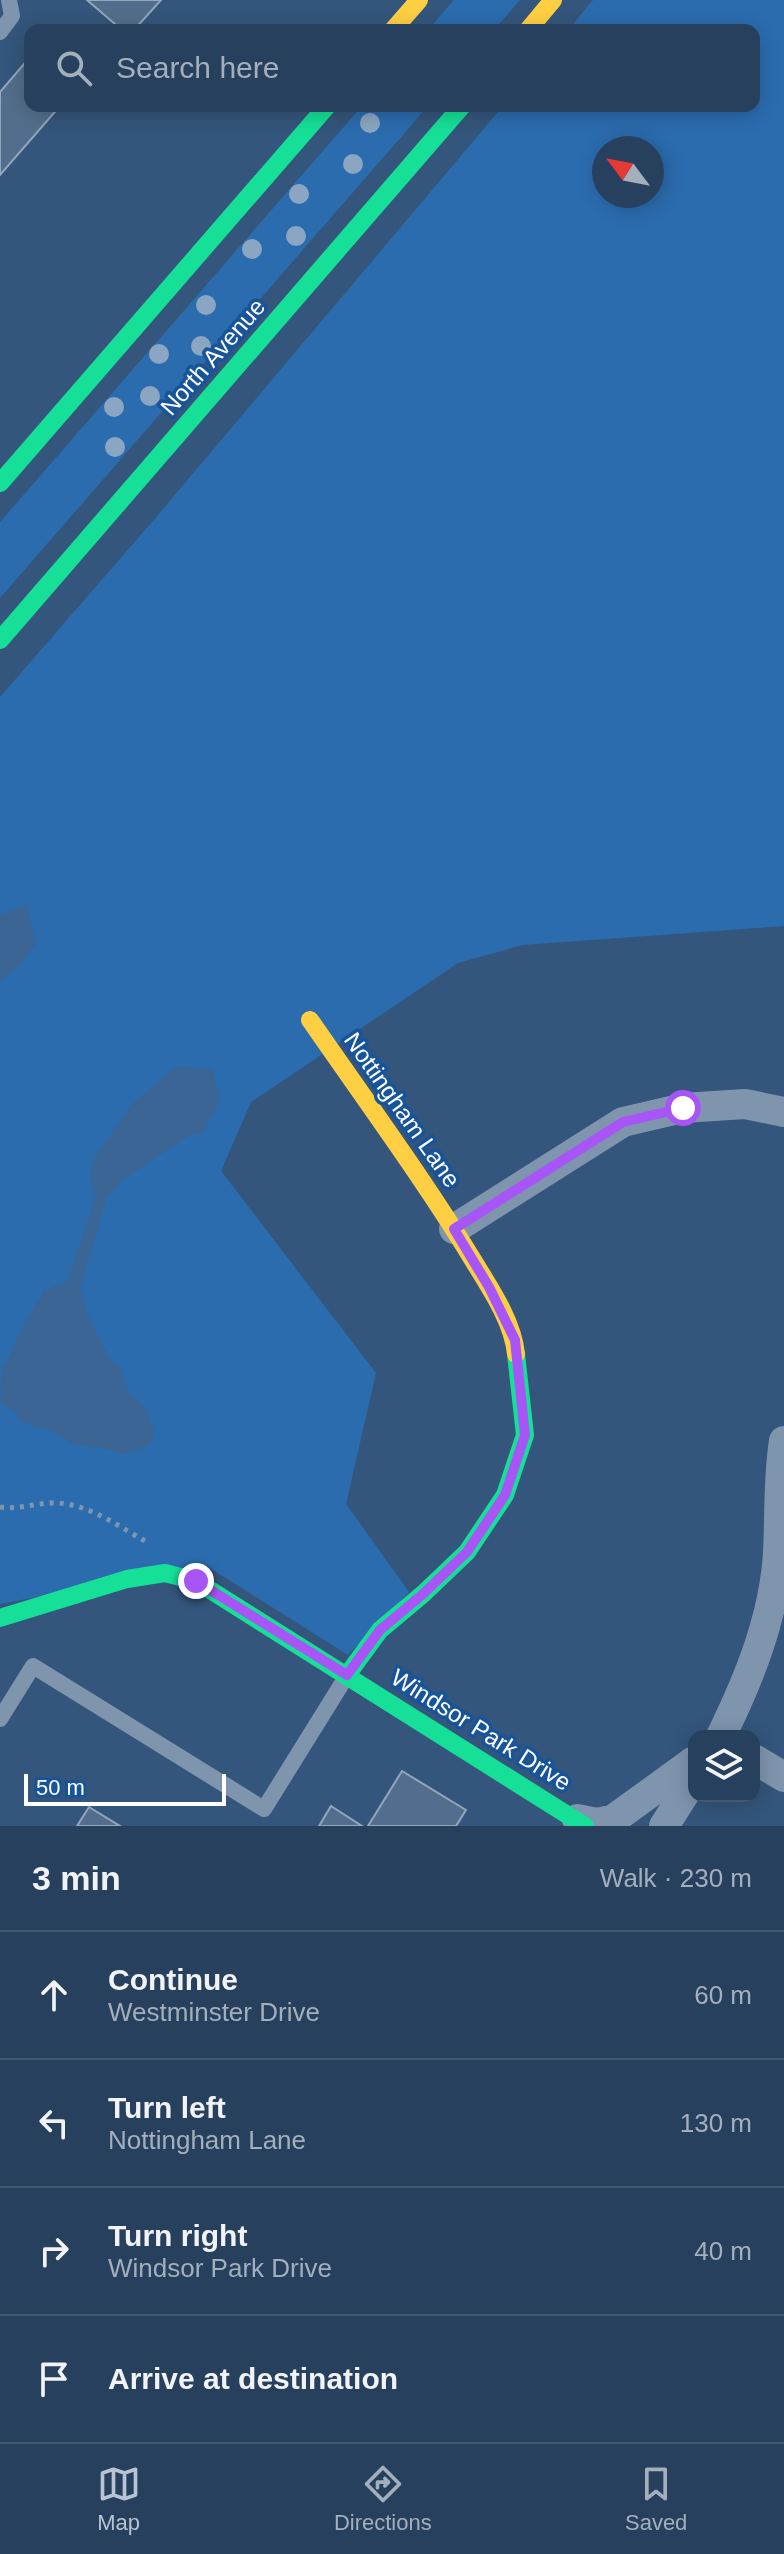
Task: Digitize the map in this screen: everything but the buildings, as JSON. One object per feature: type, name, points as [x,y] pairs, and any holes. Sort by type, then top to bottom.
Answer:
[{"type":"street","points":[[398,24],[419,0]]},
{"type":"street","points":[[533,24],[553,0]]},
{"type":"street","points":[[0,483],[322,112]]},
{"type":"street","name":"North Avenue","points":[[0,640],[457,112]]},
{"type":"street","name":"Nottingham Lane","points":[[310,1020],[454,1229],[489,1287],[515,1340],[525,1435],[505,1495],[467,1552],[380,1630],[347,1675]]},
{"type":"street","points":[[454,1229],[623,1122],[683,1108],[745,1104],[784,1112]]},
{"type":"street","points":[[724,1730],[757,1655],[771,1598],[778,1555],[779,1471],[784,1441]]},
{"type":"street","name":"Windsor Park Drive","points":[[0,1618],[127,1579],[165,1573],[196,1581],[581,1822]]},
{"type":"street","points":[[760,1763],[784,1777]]},
{"type":"street","points":[[581,1822],[597,1823],[614,1819],[688,1765]]},
{"type":"street","points":[[664,1826],[688,1788]]},
{"type":"lane","points":[[0,32],[12,16],[9,0]]},
{"type":"lane","points":[[0,1719],[33,1666],[264,1809],[347,1675]]},
{"type":"shaded area","points":[[454,0],[520,0],[499,24],[433,24]]},
{"type":"shaded area","points":[[593,0],[784,0],[784,926],[522,945],[458,963],[251,1102],[221,1171],[376,1373],[346,1504],[409,1592],[348,1655],[205,1565],[0,1604],[0,697],[498,112],[760,112],[760,24],[573,24]]},
{"type":"shaded area","points":[[357,112],[423,112],[0,598],[0,522]]},
{"type":"shaded area","points":[[27,904],[36,944],[19,966],[0,982],[0,915]]},
{"type":"shaded area","points":[[176,1066],[213,1069],[219,1100],[204,1132],[189,1136],[122,1180],[106,1199],[80,1289],[90,1320],[110,1359],[120,1367],[129,1394],[147,1408],[150,1423],[155,1428],[150,1445],[121,1455],[111,1450],[75,1445],[52,1432],[18,1421],[17,1414],[0,1402],[2,1366],[7,1362],[44,1290],[67,1282],[96,1197],[90,1179],[93,1161],[130,1106]]},
{"type":"traffic: fast","points":[[0,483],[322,112]]},
{"type":"traffic: fast","points":[[0,640],[457,112]]},
{"type":"traffic: fast","points":[[347,1675],[380,1630],[467,1552],[505,1495],[525,1435],[516,1354]]},
{"type":"traffic: fast","points":[[0,1618],[127,1579],[165,1573],[196,1581],[585,1826]]},
{"type":"traffic: slow","points":[[398,24],[419,0]]},
{"type":"traffic: slow","points":[[533,24],[553,0]]},
{"type":"traffic: slow","points":[[310,1020],[457,1234],[495,1296],[506,1319],[516,1354]]},
{"type":"route","points":[[196,1581],[347,1675],[380,1630],[467,1552],[505,1495],[525,1435],[515,1340],[489,1287],[454,1229],[623,1122],[683,1108]]}]
